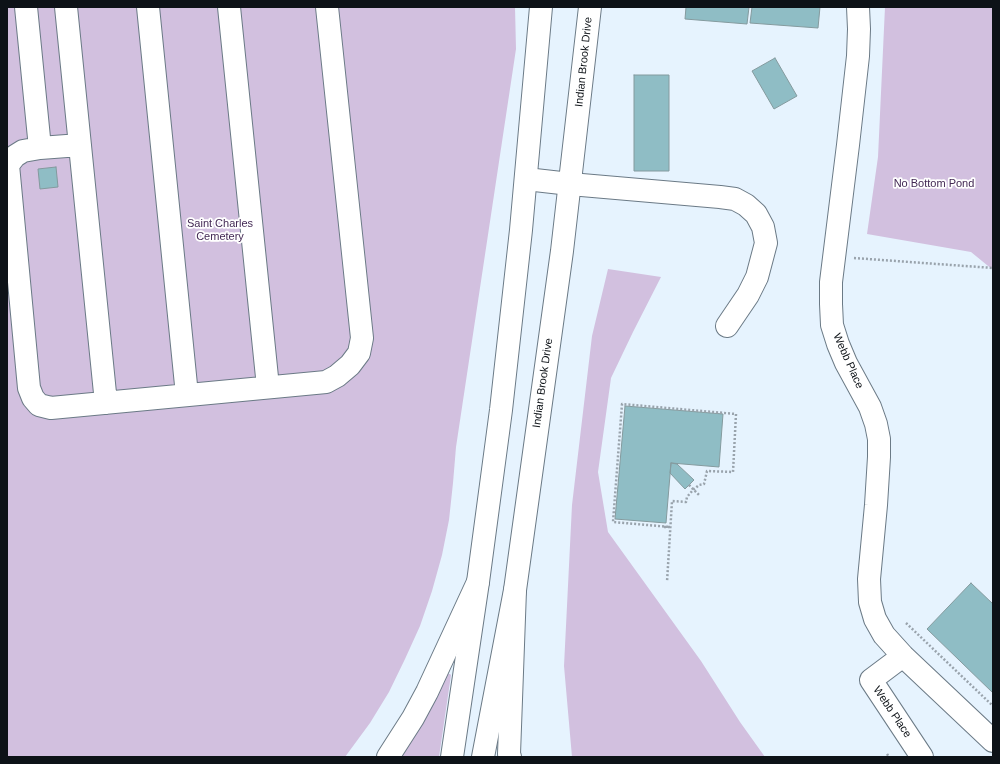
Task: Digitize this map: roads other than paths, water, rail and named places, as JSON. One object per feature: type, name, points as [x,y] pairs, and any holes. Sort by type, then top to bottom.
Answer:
[{"type":"main road","points":[[26,7],[40,148]]},
{"type":"main road","points":[[66,7],[106,403]]},
{"type":"main road","points":[[148,7],[187,395]]},
{"type":"main road","points":[[229,7],[268,387]]},
{"type":"main road","points":[[80,145],[40,148],[23,151],[15,156],[8,165],[29,388],[39,405],[51,408],[326,382],[337,376],[350,365],[359,353],[362,338],[327,7]]},
{"type":"main road","points":[[452,757],[478,582],[502,403],[526,179],[542,7]]},
{"type":"main road","name":"Indian Brook Drive","points":[[483,757],[515,590],[562,251],[590,7]]},
{"type":"main road","name":"Webb Place","points":[[858,7],[858,56],[831,282],[831,304],[832,325],[838,344],[846,363],[870,407],[879,439],[876,505],[869,579],[870,602],[875,619],[884,635],[902,656],[993,741]]},
{"type":"main road","points":[[526,179],[720,196],[735,199],[746,205],[756,214],[763,227],[766,243],[757,277],[748,295],[727,326]]},
{"type":"main road","points":[[388,757],[413,718],[478,582]]},
{"type":"main road","points":[[510,757],[515,590]]},
{"type":"main road","name":"Webb Place","points":[[902,656],[870,680],[922,757]]},
{"type":"park label","name":"No Bottom Pond","points":[[934,184]]},
{"type":"park label","name":"Saint Charles Cemetery","points":[[220,230]]}]
